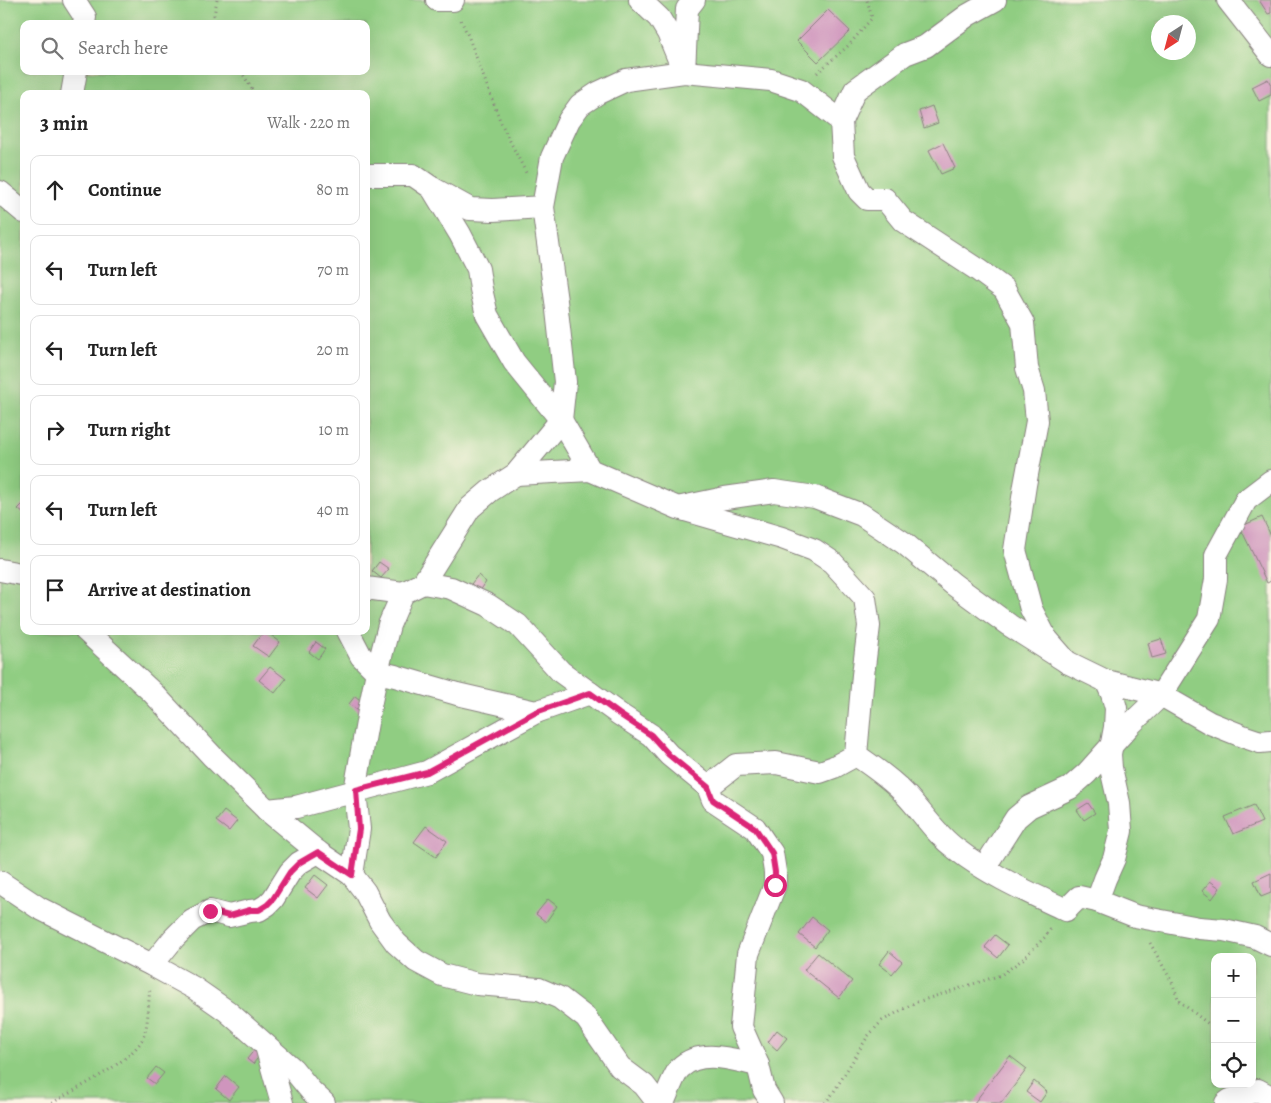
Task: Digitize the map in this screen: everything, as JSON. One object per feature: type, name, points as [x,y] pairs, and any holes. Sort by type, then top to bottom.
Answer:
[{"type":"street","points":[[74,0],[85,17],[85,20]]},
{"type":"street","points":[[438,0],[453,0]]},
{"type":"street","points":[[640,0],[659,18],[668,33],[684,72]]},
{"type":"street","points":[[684,72],[687,9],[694,0]]},
{"type":"street","points":[[994,0],[968,15],[926,46],[905,54],[855,90],[841,121],[844,156],[859,191],[867,199],[885,199],[903,221],[1004,289],[1023,323],[1027,368],[1034,391],[1037,421],[1015,550],[1030,609],[1046,638],[1067,662]]},
{"type":"street","points":[[1228,0],[1271,55]]},
{"type":"street","points":[[352,875],[359,829],[356,790],[377,672],[389,626],[413,588],[470,508],[490,491],[516,474],[561,420],[565,382],[543,206],[552,158],[569,120],[580,105],[598,93],[626,80],[684,72],[771,80],[801,90],[841,121]]},
{"type":"street","points":[[73,90],[75,75]]},
{"type":"street","points":[[370,175],[413,175],[470,209],[492,210],[543,206]]},
{"type":"street","points":[[432,188],[460,234],[478,269],[481,289],[492,323],[514,362],[561,420],[590,470]]},
{"type":"street","points":[[0,192],[20,209]]},
{"type":"street","points":[[516,474],[590,470],[678,508],[782,538],[814,550],[832,562],[865,598],[869,626],[856,755]]},
{"type":"street","points":[[984,868],[1016,818],[1028,807],[1070,788],[1087,773],[1130,725],[1162,695],[1209,619],[1216,579],[1216,555],[1246,500],[1271,481]]},
{"type":"street","points":[[678,508],[725,498],[774,491],[815,497],[862,515],[904,543],[953,584],[1009,626],[1067,662],[1106,681],[1162,695],[1210,723],[1260,742],[1271,741]]},
{"type":"street","points":[[370,588],[451,588],[488,605],[518,625],[562,672],[651,735],[669,755],[708,787],[713,800],[755,828],[772,853],[775,885],[748,954],[741,1026],[758,1065],[764,1090],[772,1103]]},
{"type":"street","points":[[90,635],[153,693],[213,757],[267,810],[318,852],[352,875],[365,892],[380,921],[396,943],[416,961],[442,975],[477,984],[539,988],[560,998],[586,1018],[620,1067],[644,1084],[658,1103]]},
{"type":"street","points":[[350,635],[362,656],[377,672],[457,694],[536,712]]},
{"type":"street","points":[[1097,901],[1114,859],[1121,831],[1119,803],[1111,768],[1110,754],[1116,708],[1106,681]]},
{"type":"street","points":[[267,810],[296,807],[427,772],[536,712],[590,693]]},
{"type":"street","points":[[708,787],[736,765],[776,763],[820,772],[856,755]]},
{"type":"street","points":[[856,755],[882,773],[899,789],[955,849],[1008,882],[1066,910],[1079,897],[1097,901],[1135,916],[1199,928],[1224,930],[1255,937],[1271,944]]},
{"type":"street","points":[[152,965],[192,920],[210,911],[229,916],[250,910],[259,910],[267,905],[290,872],[299,863],[318,852]]},
{"type":"street","points":[[0,882],[39,908],[152,965],[200,993],[226,1011],[293,1068],[311,1091],[324,1103]]},
{"type":"street","points":[[266,1046],[282,1103]]},
{"type":"street","points":[[663,1103],[679,1069],[693,1059],[712,1056],[758,1065]]},
{"type":"street","points":[[1226,1103],[1258,1090],[1271,1097]]},
{"type":"path","points":[[216,20],[214,15],[217,0]]},
{"type":"path","points":[[453,0],[501,123],[526,173]]},
{"type":"path","points":[[801,90],[849,45],[872,18],[866,0]]},
{"type":"path","points":[[243,75],[253,90]]},
{"type":"path","points":[[824,1103],[834,1093],[868,1036],[882,1021],[914,1003],[1002,975],[1023,959],[1045,937],[1066,910]]},
{"type":"path","points":[[1135,916],[1172,982],[1179,1001],[1211,1026]]},
{"type":"path","points":[[52,1103],[108,1071],[134,1050],[143,1038],[147,1019],[152,965]]},
{"type":"green space","points":[[0,0],[1271,0],[1271,1103],[0,1103]]},
{"type":"building","points":[[1259,0],[1271,0],[1271,13],[1268,14]]},
{"type":"building","points":[[828,10],[850,31],[818,62],[797,41]]},
{"type":"building","points":[[1268,79],[1271,85],[1271,95],[1259,101],[1252,87]]},
{"type":"building","points":[[932,106],[938,123],[924,128],[919,111]]},
{"type":"building","points":[[943,143],[955,168],[941,174],[929,150]]},
{"type":"building","points":[[1262,517],[1271,536],[1271,581],[1267,583],[1240,527]]},
{"type":"building","points":[[379,562],[389,569],[381,578],[372,571]]},
{"type":"building","points":[[478,575],[486,582],[480,591],[471,584]]},
{"type":"building","points":[[261,635],[271,635],[280,642],[269,657],[253,646]]},
{"type":"building","points":[[1161,639],[1166,654],[1152,658],[1148,643]]},
{"type":"building","points":[[316,642],[325,649],[318,659],[309,652]]},
{"type":"building","points":[[270,667],[286,679],[275,693],[259,680]]},
{"type":"building","points":[[355,696],[367,705],[361,713],[349,704]]},
{"type":"building","points":[[1088,803],[1095,813],[1084,820],[1077,810]]},
{"type":"building","points":[[1254,805],[1262,822],[1233,834],[1225,817]]},
{"type":"building","points":[[224,811],[237,821],[229,831],[216,821]]},
{"type":"building","points":[[426,826],[447,841],[436,857],[414,842]]},
{"type":"building","points":[[1271,873],[1271,893],[1261,897],[1254,881]]},
{"type":"building","points":[[315,875],[328,885],[318,898],[305,888]]},
{"type":"building","points":[[1210,881],[1220,888],[1212,899],[1202,891]]},
{"type":"building","points":[[548,899],[557,906],[546,922],[536,914]]},
{"type":"building","points":[[812,917],[828,930],[815,947],[799,934]]},
{"type":"building","points":[[995,935],[1008,945],[998,958],[985,947]]},
{"type":"building","points":[[889,951],[902,962],[892,974],[879,964]]},
{"type":"building","points":[[818,953],[852,981],[839,998],[804,970]]},
{"type":"building","points":[[777,1030],[787,1038],[777,1050],[768,1042]]},
{"type":"building","points":[[256,1048],[262,1053],[253,1064],[247,1059]]},
{"type":"building","points":[[1010,1056],[1027,1069],[1001,1103],[974,1103]]},
{"type":"building","points":[[156,1067],[164,1073],[155,1084],[147,1078]]},
{"type":"building","points":[[226,1076],[239,1087],[229,1100],[216,1089]]},
{"type":"building","points":[[1034,1081],[1047,1092],[1040,1102],[1026,1092]]},
{"type":"route","points":[[210,911],[229,916],[250,910],[259,910],[273,899],[290,872],[299,863],[318,852],[352,875],[359,829],[356,790],[427,772],[536,712],[590,693],[651,735],[669,755],[708,787],[713,800],[755,828],[772,853],[775,885]]}]
